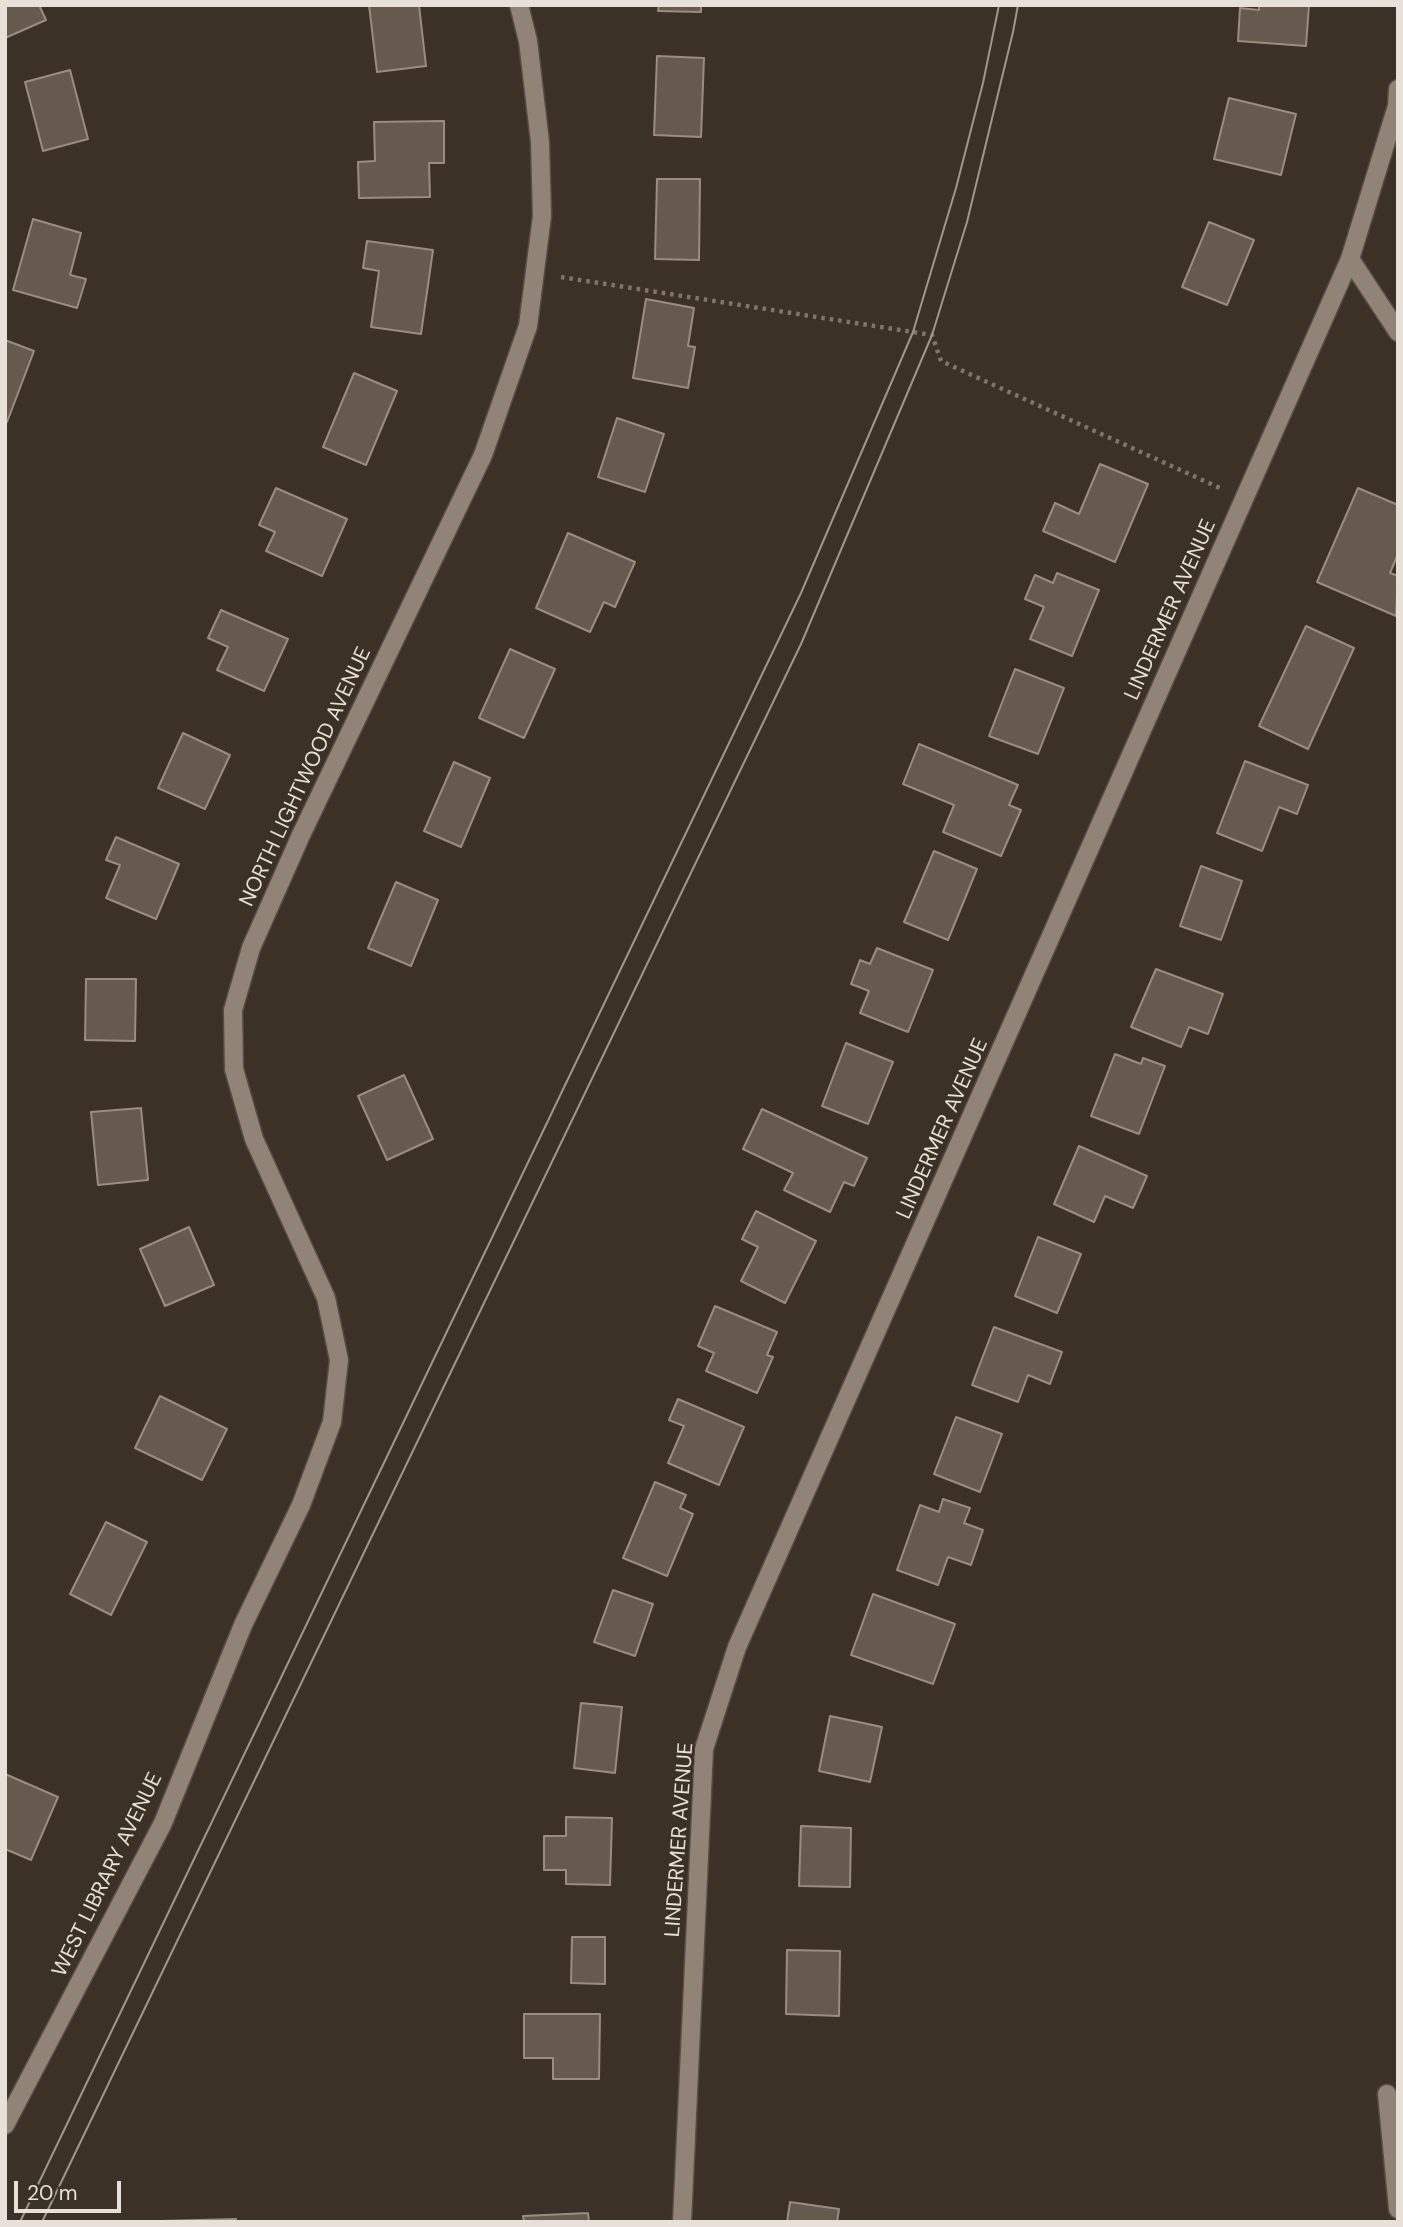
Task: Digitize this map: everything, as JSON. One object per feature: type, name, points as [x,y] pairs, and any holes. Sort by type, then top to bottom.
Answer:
[{"type":"street","name":"NORTH LIGHTWOOD AVENUE","points":[[273,1562],[300,1505],[332,1422],[339,1360],[326,1298],[254,1139],[234,1069],[233,1010],[251,948],[483,455],[528,326],[541,216],[540,142],[528,41],[519,5]]},
{"type":"street","name":"LINDERMER AVENUE","points":[[682,2222],[704,1749],[737,1647],[1350,259],[1397,106],[1398,89]]},
{"type":"street","points":[[1350,259],[1398,332]]},
{"type":"street","name":"WEST LIBRARY AVENUE","points":[[5,2125],[163,1823],[243,1625],[273,1562]]},
{"type":"street","points":[[1387,2094],[1398,2208]]},
{"type":"path","points":[[535,273],[932,335],[941,361],[1245,500]]},
{"type":"building","points":[[5,5],[39,5],[46,20],[5,38]]},
{"type":"building","points":[[369,5],[419,5],[426,66],[377,72]]},
{"type":"building","points":[[659,5],[701,5],[701,12],[658,11]]},
{"type":"building","points":[[1259,5],[1309,5],[1306,46],[1238,41],[1240,8],[1259,10]]},
{"type":"building","points":[[657,56],[704,58],[701,137],[654,135]]},
{"type":"building","points":[[70,70],[88,139],[43,151],[25,82]]},
{"type":"building","points":[[1229,98],[1296,114],[1281,175],[1214,159]]},
{"type":"building","points":[[444,121],[444,163],[429,163],[430,197],[359,198],[358,162],[375,161],[374,122]]},
{"type":"building","points":[[657,179],[700,179],[699,260],[655,259]]},
{"type":"building","points":[[33,219],[81,233],[70,275],[86,279],[77,308],[13,290]]},
{"type":"building","points":[[1209,222],[1254,240],[1227,305],[1182,287]]},
{"type":"building","points":[[367,241],[433,250],[421,334],[371,327],[379,271],[363,268]]},
{"type":"building","points":[[646,299],[694,308],[688,346],[695,347],[688,388],[633,378]]},
{"type":"building","points":[[5,340],[34,351],[7,422],[5,422]]},
{"type":"building","points":[[354,373],[397,391],[366,465],[323,447]]},
{"type":"building","points":[[617,418],[664,434],[645,492],[598,477]]},
{"type":"building","points":[[1100,464],[1148,484],[1115,562],[1043,531],[1055,503],[1079,514]]},
{"type":"building","points":[[276,488],[347,519],[322,576],[266,551],[275,532],[259,525]]},
{"type":"building","points":[[1358,488],[1398,505],[1398,554],[1390,573],[1398,576],[1396,616],[1317,582]]},
{"type":"building","points":[[568,533],[635,562],[615,607],[604,602],[590,632],[536,608]]},
{"type":"building","points":[[1057,573],[1099,590],[1072,656],[1030,639],[1044,607],[1025,599],[1035,575],[1053,583]]},
{"type":"building","points":[[221,610],[288,639],[264,691],[217,670],[228,647],[208,638]]},
{"type":"building","points":[[1306,626],[1354,648],[1308,749],[1259,726]]},
{"type":"building","points":[[510,649],[555,669],[524,738],[479,718]]},
{"type":"building","points":[[1015,669],[1064,688],[1038,754],[989,736]]},
{"type":"building","points":[[183,733],[230,755],[205,809],[158,788]]},
{"type":"building","points":[[919,744],[1018,785],[1009,805],[1021,810],[1001,856],[943,832],[954,805],[903,784]]},
{"type":"building","points":[[1245,761],[1308,785],[1297,814],[1279,807],[1262,851],[1217,833]]},
{"type":"building","points":[[454,762],[490,778],[461,847],[424,831]]},
{"type":"building","points":[[116,837],[179,864],[156,919],[106,898],[120,865],[106,860]]},
{"type":"building","points":[[934,851],[977,869],[948,940],[904,922]]},
{"type":"building","points":[[1201,866],[1242,881],[1221,940],[1180,926]]},
{"type":"building","points":[[396,882],[438,900],[411,966],[368,948]]},
{"type":"building","points":[[877,948],[933,970],[908,1032],[860,1013],[869,991],[851,984],[860,960],[870,964]]},
{"type":"building","points":[[1156,969],[1223,994],[1208,1034],[1189,1027],[1181,1047],[1131,1027]]},
{"type":"building","points":[[86,979],[136,979],[135,1041],[85,1040]]},
{"type":"building","points":[[846,1043],[893,1062],[868,1124],[822,1106]]},
{"type":"building","points":[[1115,1054],[1141,1064],[1143,1058],[1165,1066],[1139,1134],[1091,1116]]},
{"type":"building","points":[[404,1075],[433,1139],[387,1160],[358,1096]]},
{"type":"building","points":[[141,1108],[148,1180],[98,1185],[91,1112]]},
{"type":"building","points":[[762,1109],[867,1158],[854,1186],[844,1182],[830,1212],[784,1190],[793,1173],[743,1149]]},
{"type":"building","points":[[1079,1146],[1147,1176],[1133,1208],[1105,1196],[1094,1222],[1054,1204]]},
{"type":"building","points":[[756,1211],[816,1241],[785,1303],[741,1281],[758,1247],[742,1239]]},
{"type":"building","points":[[189,1227],[214,1285],[165,1306],[140,1249]]},
{"type":"building","points":[[1038,1237],[1081,1254],[1057,1313],[1015,1296]]},
{"type":"building","points":[[715,1306],[777,1332],[767,1355],[773,1357],[757,1393],[706,1371],[714,1353],[698,1346]]},
{"type":"building","points":[[994,1327],[1062,1352],[1050,1384],[1028,1375],[1018,1402],[972,1385]]},
{"type":"building","points":[[160,1396],[227,1429],[202,1480],[135,1448]]},
{"type":"building","points":[[678,1399],[744,1427],[719,1485],[668,1463],[684,1426],[669,1420]]},
{"type":"building","points":[[956,1417],[1002,1434],[980,1492],[934,1474]]},
{"type":"building","points":[[655,1482],[686,1495],[680,1508],[693,1514],[667,1576],[623,1558]]},
{"type":"building","points":[[943,1499],[970,1508],[964,1523],[983,1530],[971,1565],[948,1557],[938,1585],[897,1570],[920,1505],[939,1512]]},
{"type":"building","points":[[106,1522],[147,1542],[111,1615],[70,1594]]},
{"type":"building","points":[[613,1590],[653,1604],[635,1656],[594,1642]]},
{"type":"building","points":[[873,1594],[955,1624],[933,1684],[851,1655]]},
{"type":"building","points":[[581,1703],[622,1707],[615,1773],[574,1768]]},
{"type":"building","points":[[830,1716],[882,1727],[870,1782],[819,1771]]},
{"type":"building","points":[[5,1774],[58,1797],[31,1860],[5,1849]]},
{"type":"building","points":[[566,1817],[612,1818],[610,1885],[566,1884],[566,1870],[544,1870],[544,1836],[566,1836]]},
{"type":"building","points":[[801,1826],[851,1828],[850,1887],[799,1886]]},
{"type":"building","points":[[572,1937],[605,1937],[605,1984],[571,1983]]},
{"type":"building","points":[[787,1950],[840,1951],[839,2016],[786,2014]]},
{"type":"building","points":[[524,2014],[600,2014],[599,2079],[553,2079],[553,2058],[524,2058]]},
{"type":"building","points":[[790,2202],[839,2209],[837,2222],[787,2222]]},
{"type":"building","points":[[588,2213],[589,2222],[524,2222],[523,2216]]},
{"type":"building","points":[[236,2219],[236,2222],[160,2222],[160,2221]]},
{"type":"tram line","points":[[20,2222],[801,593],[913,332],[956,188],[983,83],[999,5]]},
{"type":"tram line","points":[[42,2222],[801,644],[932,335],[967,222],[1018,5]]}]
